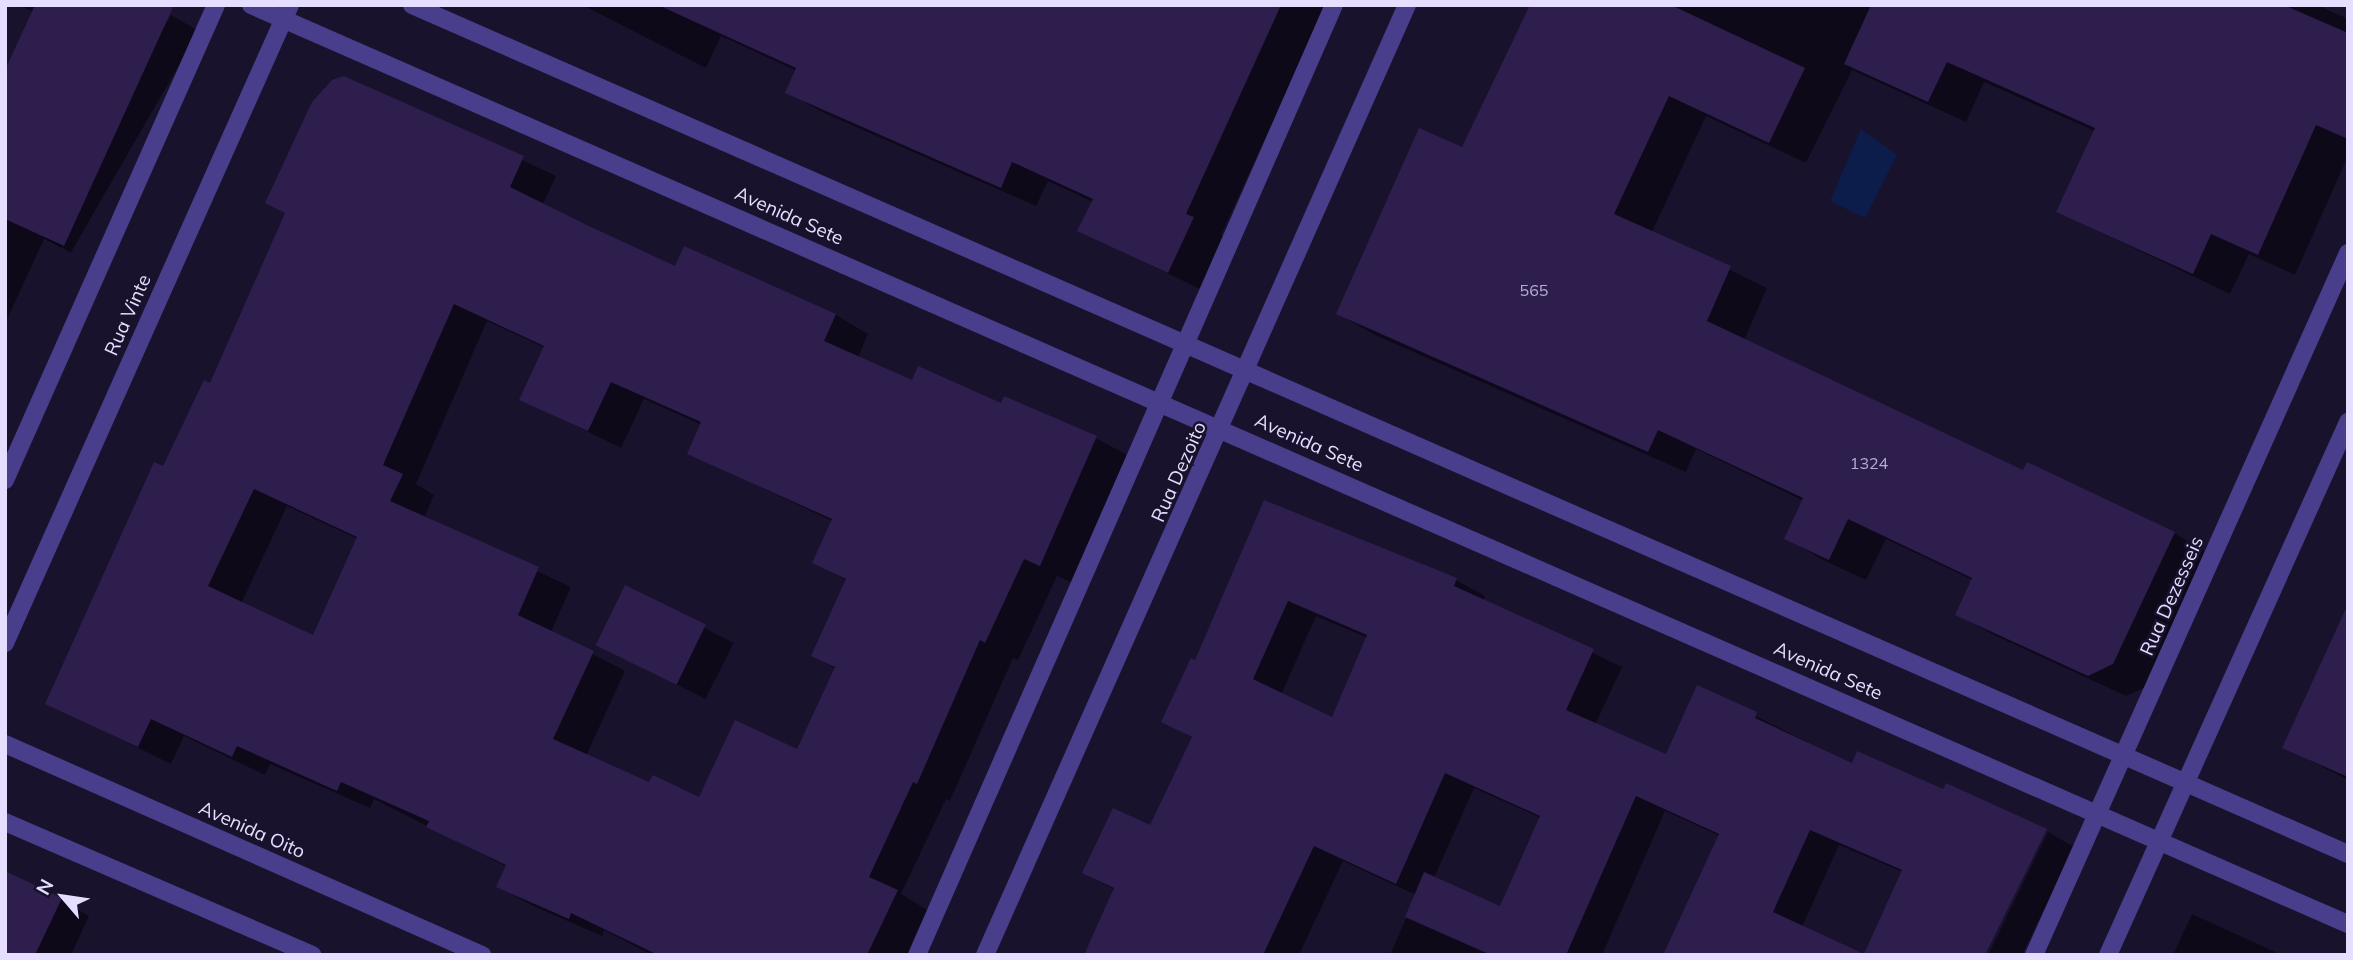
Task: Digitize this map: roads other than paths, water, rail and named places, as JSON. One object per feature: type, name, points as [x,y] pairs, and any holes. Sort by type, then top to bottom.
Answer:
[{"type":"street","points":[[5,480],[216,5]]},
{"type":"street","name":"Avenida Sete","points":[[251,5],[287,12],[1163,402],[2348,924]]},
{"type":"street","points":[[412,5],[1248,369],[2348,854]]},
{"type":"street","points":[[917,955],[1163,402],[1186,342],[1334,5]]},
{"type":"street","name":"Rua Dezoito","points":[[985,955],[1222,428],[1407,5]]},
{"type":"street","name":"Rua Vinte","points":[[5,643],[287,12]]},
{"type":"street","name":"Rua Dezesseis","points":[[2034,955],[2348,253]]},
{"type":"street","points":[[2108,955],[2183,781],[2348,422]]},
{"type":"street","name":"Avenida Oito","points":[[5,744],[482,955]]},
{"type":"street","points":[[5,822],[312,955]]},
{"type":"water","points":[[1861,129],[1897,155],[1865,218],[1830,201]]}]
